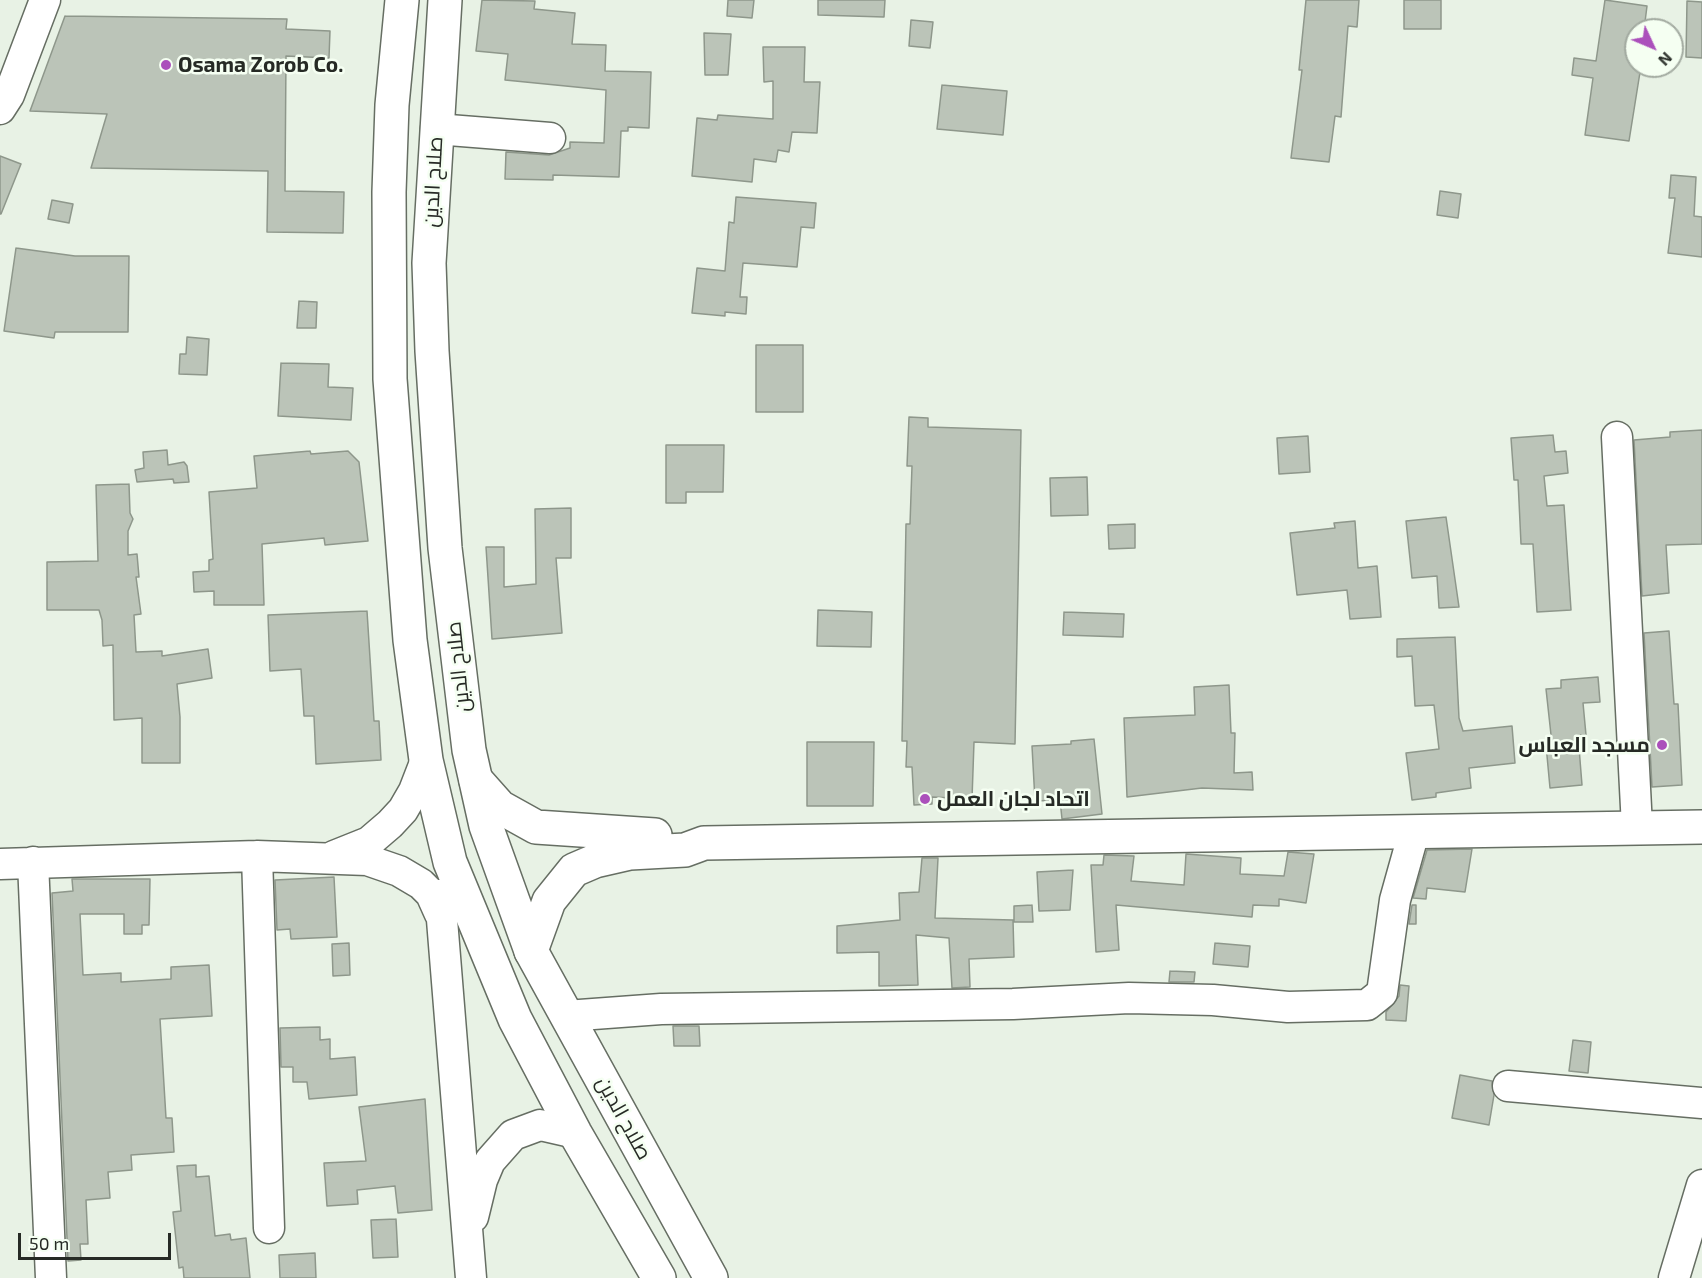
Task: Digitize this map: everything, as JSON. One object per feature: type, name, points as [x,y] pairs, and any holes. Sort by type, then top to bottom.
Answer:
[{"type":"main road","name":"صلاح الدين","points":[[402,0],[392,105],[388,252],[390,379],[403,558],[426,760],[439,825],[463,898],[514,1019],[575,1133],[659,1278]]},
{"type":"main road","name":"صلاح الدين","points":[[445,0],[429,263],[432,351],[441,502],[463,717],[476,780],[486,826],[499,868],[531,951],[711,1278]]},
{"type":"main road","points":[[392,105],[411,133],[436,125]]},
{"type":"main road","points":[[388,252],[410,243],[421,249],[429,263]]},
{"type":"main road","points":[[476,780],[500,807],[536,827],[574,832],[682,836],[704,843],[1702,827]]},
{"type":"main road","points":[[531,951],[549,901],[574,870],[595,861],[630,853],[685,850],[704,843]]},
{"type":"street","points":[[0,109],[9,95],[45,0]]},
{"type":"street","points":[[436,125],[550,138]]},
{"type":"street","points":[[1617,437],[1636,827]]},
{"type":"street","points":[[332,858],[369,842],[390,824],[408,800],[426,760]]},
{"type":"street","points":[[439,825],[440,914],[469,1264]]},
{"type":"street","points":[[566,1016],[661,1009],[1013,1004],[1129,998],[1213,1000],[1288,1007],[1367,1005],[1382,993],[1395,900],[1414,832]]},
{"type":"street","points":[[0,864],[257,856],[367,860],[399,871],[421,884],[431,894],[440,914]]},
{"type":"street","points":[[257,856],[269,1228]]},
{"type":"street","points":[[33,862],[51,1278]]},
{"type":"street","points":[[1508,1086],[1702,1103]]},
{"type":"street","points":[[469,1264],[482,1180],[501,1146],[523,1129],[540,1125],[575,1133]]},
{"type":"street","points":[[1674,1278],[1702,1185]]},
{"type":"building","points":[[482,0],[535,1],[534,9],[575,13],[572,44],[606,45],[605,71],[651,72],[649,128],[628,127],[628,131],[621,131],[619,177],[553,175],[553,180],[505,179],[506,152],[549,155],[570,148],[570,142],[604,143],[606,90],[505,80],[508,54],[476,51]]},
{"type":"building","points":[[728,0],[754,0],[752,18],[727,16]]},
{"type":"building","points":[[818,0],[885,0],[884,17],[818,15]]},
{"type":"building","points":[[1306,0],[1359,0],[1357,27],[1348,26],[1341,117],[1335,116],[1329,162],[1291,158],[1302,70],[1299,70]]},
{"type":"building","points":[[1404,0],[1441,0],[1441,29],[1404,29]]},
{"type":"building","points":[[1605,0],[1647,6],[1646,18],[1624,18],[1624,78],[1639,78],[1629,141],[1585,135],[1593,78],[1572,75],[1574,58],[1596,61]]},
{"type":"building","points":[[1687,1],[1702,2],[1702,58],[1686,57]]},
{"type":"building","name":"Osama Zorob Co.","points":[[65,16],[287,19],[286,29],[330,31],[329,58],[286,56],[285,191],[344,192],[343,233],[267,232],[268,171],[91,168],[107,114],[30,111]]},
{"type":"building","points":[[911,20],[933,22],[930,48],[909,46]]},
{"type":"building","points":[[704,33],[731,34],[728,75],[705,75]]},
{"type":"building","points":[[763,47],[805,47],[804,82],[820,82],[817,133],[792,132],[789,152],[778,150],[776,162],[754,159],[752,182],[692,176],[697,118],[717,120],[718,115],[773,119],[773,81],[764,82]]},
{"type":"building","points":[[942,85],[1007,91],[1003,135],[937,129]]},
{"type":"building","points":[[0,156],[21,164],[1,214],[0,214]]},
{"type":"building","points":[[1671,175],[1696,177],[1694,216],[1702,217],[1702,257],[1668,253],[1675,198],[1669,198]]},
{"type":"building","points":[[1440,191],[1461,194],[1458,218],[1437,215]]},
{"type":"building","points":[[736,197],[816,203],[814,228],[801,227],[797,267],[743,263],[740,297],[747,297],[746,314],[725,312],[725,316],[692,313],[697,268],[725,271],[729,222],[734,223]]},
{"type":"building","points":[[52,200],[73,204],[69,223],[48,219]]},
{"type":"building","points":[[16,248],[75,256],[129,256],[128,332],[55,332],[54,338],[4,331]]},
{"type":"building","points":[[299,301],[317,302],[316,328],[297,328]]},
{"type":"building","points":[[187,337],[209,339],[207,375],[179,374],[180,354],[186,354]]},
{"type":"building","points":[[756,345],[803,345],[803,412],[756,412]]},
{"type":"building","points":[[281,363],[329,364],[328,387],[353,388],[351,420],[278,416]]},
{"type":"building","points":[[909,417],[928,418],[928,427],[1021,430],[1015,744],[974,742],[972,799],[932,797],[932,804],[914,805],[912,767],[906,767],[907,741],[902,741],[906,524],[910,524],[912,466],[907,466]]},
{"type":"building","points":[[1702,430],[1702,544],[1666,545],[1669,593],[1642,596],[1634,440],[1670,437],[1670,432]]},
{"type":"building","points":[[1553,435],[1555,452],[1566,451],[1568,473],[1544,476],[1547,506],[1564,505],[1571,610],[1537,612],[1533,544],[1521,544],[1518,480],[1514,480],[1511,438]]},
{"type":"building","points":[[1308,436],[1310,472],[1279,474],[1277,438]]},
{"type":"building","points":[[666,445],[724,445],[723,492],[686,492],[686,503],[666,503]]},
{"type":"building","points":[[167,450],[168,465],[184,462],[187,466],[189,482],[174,483],[173,479],[137,482],[135,470],[144,468],[143,452]]},
{"type":"building","points":[[310,451],[311,454],[348,451],[359,462],[368,541],[325,545],[324,538],[262,544],[264,605],[214,605],[214,591],[194,592],[193,572],[209,571],[209,560],[213,559],[209,492],[257,488],[254,456]]},
{"type":"building","points":[[1087,477],[1088,515],[1051,516],[1050,478]]},
{"type":"building","points":[[129,484],[130,513],[133,519],[128,531],[128,555],[137,554],[139,577],[136,577],[141,614],[134,615],[136,652],[162,651],[162,656],[208,649],[212,678],[177,684],[180,763],[142,763],[142,718],[114,720],[113,645],[103,646],[102,620],[99,610],[47,610],[47,562],[98,561],[96,485]]},
{"type":"building","points":[[571,508],[571,558],[556,558],[562,633],[492,639],[486,547],[504,547],[504,587],[536,584],[535,509]]},
{"type":"building","points":[[1446,517],[1459,607],[1439,608],[1437,576],[1412,578],[1406,521]]},
{"type":"building","points":[[1355,521],[1358,568],[1377,566],[1381,617],[1350,619],[1347,590],[1297,595],[1290,533],[1335,528],[1334,523]]},
{"type":"building","points":[[1135,524],[1135,548],[1109,549],[1108,525]]},
{"type":"building","points":[[818,610],[872,612],[871,647],[817,646]]},
{"type":"building","points":[[367,611],[374,721],[379,721],[381,760],[316,764],[314,716],[304,716],[301,669],[270,671],[268,615]]},
{"type":"building","points":[[1064,612],[1124,614],[1123,637],[1063,635]]},
{"type":"building","points":[[1669,631],[1674,704],[1678,704],[1682,785],[1652,787],[1644,633]]},
{"type":"building","points":[[1455,637],[1459,718],[1463,731],[1512,726],[1515,763],[1469,768],[1471,788],[1436,793],[1436,797],[1412,800],[1406,753],[1439,749],[1434,705],[1415,706],[1412,656],[1397,657],[1397,639]]},
{"type":"building","points":[[1598,677],[1600,702],[1583,703],[1586,735],[1578,735],[1582,785],[1550,788],[1546,745],[1552,744],[1546,689],[1561,688],[1561,680]]},
{"type":"building","points":[[1229,685],[1231,733],[1235,733],[1234,773],[1252,772],[1253,790],[1202,788],[1127,797],[1124,718],[1195,715],[1194,687]]},
{"type":"building","points":[[1094,739],[1102,814],[1062,819],[1060,800],[1035,801],[1032,746],[1071,744],[1071,741]]},
{"type":"building","points":[[807,742],[874,742],[873,806],[807,806]]},
{"type":"building","points":[[1472,849],[1465,892],[1427,888],[1426,899],[1413,898],[1427,850]]},
{"type":"building","points":[[1288,852],[1314,854],[1306,903],[1279,899],[1279,906],[1253,905],[1252,917],[1116,905],[1119,950],[1096,952],[1091,865],[1103,865],[1104,855],[1134,856],[1131,881],[1184,885],[1186,854],[1241,858],[1240,874],[1284,876]]},
{"type":"building","points":[[922,858],[938,858],[935,918],[1013,920],[1014,957],[969,959],[970,987],[952,988],[949,938],[916,935],[918,985],[879,986],[879,952],[837,953],[837,926],[900,920],[899,893],[919,892]]},
{"type":"building","points":[[1073,870],[1070,910],[1039,911],[1037,872]]},
{"type":"building","points":[[334,877],[337,937],[291,939],[290,929],[277,930],[275,880]]},
{"type":"building","points":[[72,879],[150,879],[149,925],[142,925],[142,934],[124,934],[124,914],[80,914],[83,975],[121,973],[121,982],[171,979],[171,967],[209,965],[212,1016],[160,1019],[166,1118],[172,1118],[174,1152],[131,1155],[132,1170],[108,1172],[110,1198],[86,1200],[88,1244],[80,1244],[81,1260],[68,1261],[52,893],[73,891]]},
{"type":"building","points":[[1032,905],[1033,922],[1014,922],[1014,906]]},
{"type":"building","points":[[1412,905],[1416,905],[1416,924],[1409,924]]},
{"type":"building","points":[[349,943],[350,975],[333,976],[332,944]]},
{"type":"building","points":[[1215,943],[1250,946],[1248,967],[1213,964]]},
{"type":"building","points":[[1170,971],[1195,972],[1194,982],[1169,982]]},
{"type":"building","points":[[1400,985],[1409,986],[1406,1021],[1386,1020],[1386,1012],[1399,996]]},
{"type":"building","points":[[673,1026],[699,1026],[700,1046],[674,1046]]},
{"type":"building","points":[[320,1027],[320,1040],[330,1039],[330,1059],[355,1057],[357,1095],[309,1099],[307,1082],[293,1082],[293,1067],[281,1067],[280,1028]]},
{"type":"building","points":[[1573,1040],[1591,1042],[1588,1073],[1569,1071]]},
{"type":"building","points":[[1460,1075],[1492,1081],[1494,1095],[1489,1125],[1452,1118]]},
{"type":"building","points":[[425,1099],[432,1210],[398,1213],[395,1186],[357,1190],[358,1204],[327,1206],[324,1163],[366,1161],[359,1107]]},
{"type":"building","points":[[196,1165],[196,1177],[209,1176],[215,1236],[230,1234],[231,1240],[246,1238],[250,1278],[184,1278],[183,1267],[179,1268],[173,1212],[181,1211],[177,1166]]},
{"type":"building","points":[[396,1219],[398,1257],[373,1258],[371,1220]]},
{"type":"building","points":[[315,1253],[316,1278],[280,1278],[279,1255]]},
{"type":"place","name":"Osama Zorob Co.","points":[[166,65]]},
{"type":"place","name":"مسجد العباس","points":[[1662,745]]},
{"type":"place","name":"اتحاد لجان العمل","points":[[925,799]]}]
